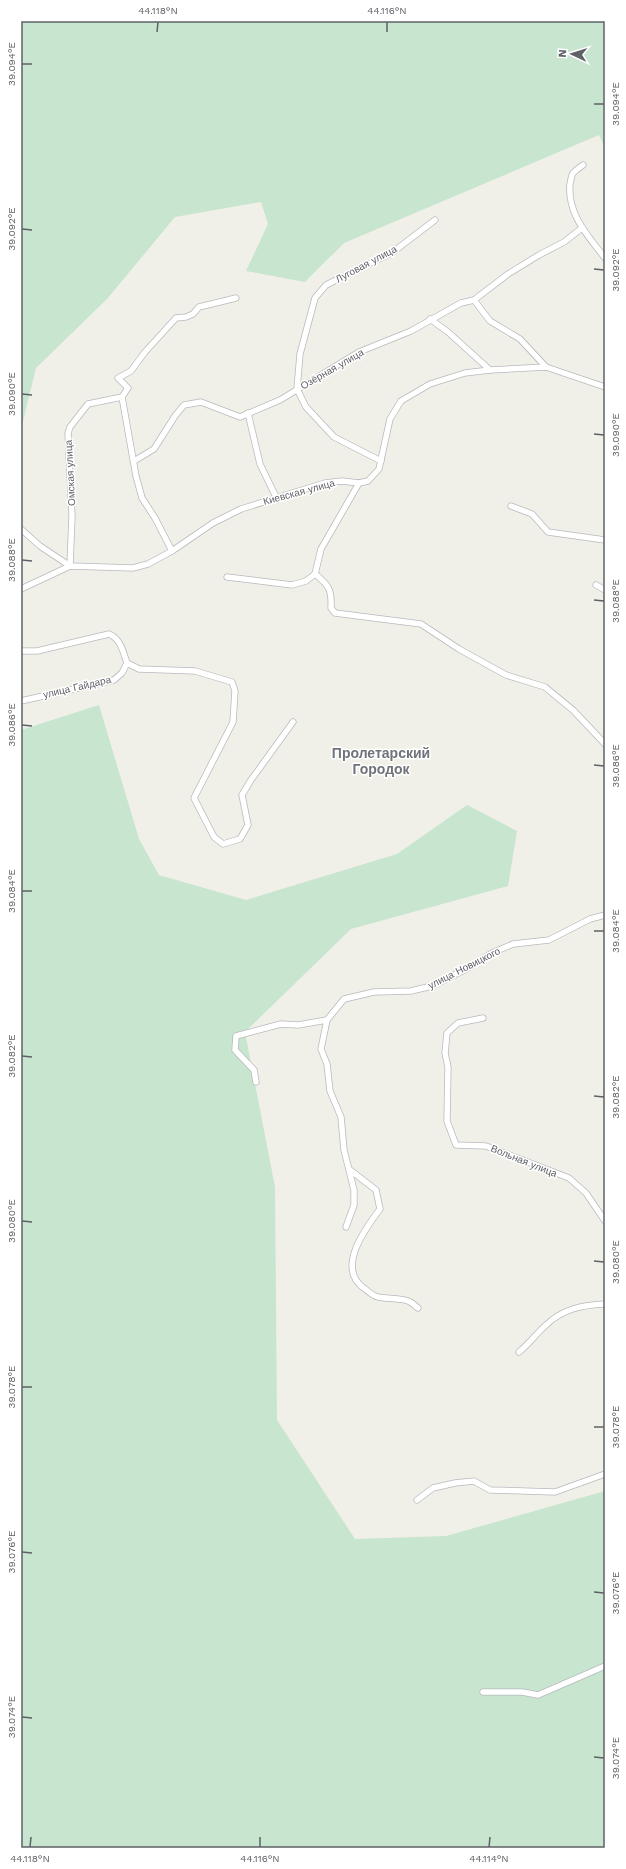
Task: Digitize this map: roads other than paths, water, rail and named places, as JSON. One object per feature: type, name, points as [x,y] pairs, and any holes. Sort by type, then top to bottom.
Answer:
[{"type":"street","points":[[583,165],[574,173],[571,179],[570,191],[573,212],[582,228],[605,258]]},
{"type":"street","name":"Луговая улица","points":[[297,389],[300,354],[315,298],[326,285],[392,252],[435,220]]},
{"type":"street","name":"Озёрная улица","points":[[134,461],[154,449],[175,416],[184,405],[202,402],[240,417],[280,400],[359,352],[411,331],[430,319],[462,303],[474,300],[508,274],[564,242],[582,228]]},
{"type":"street","points":[[172,551],[155,518],[142,498],[136,476],[122,397],[128,388],[118,378],[131,371],[145,352],[176,318],[186,317],[193,314],[199,307],[236,298]]},
{"type":"street","points":[[474,300],[490,321],[520,339],[546,367]]},
{"type":"street","points":[[430,319],[448,332],[490,370]]},
{"type":"street","points":[[227,577],[292,585],[306,581],[315,574],[321,549],[359,483],[368,481],[379,469],[390,419],[401,401],[430,384],[465,373],[546,367],[605,387]]},
{"type":"street","points":[[297,389],[306,407],[334,437],[381,461]]},
{"type":"street","name":"Омская улица","points":[[70,566],[72,516],[68,433],[70,427],[88,404],[122,397]]},
{"type":"street","points":[[248,413],[260,464],[277,499]]},
{"type":"street","name":"Киевская улица","points":[[21,589],[70,566],[133,568],[148,564],[172,551],[213,523],[241,509],[326,483],[342,481],[359,483]]},
{"type":"street","points":[[512,506],[532,514],[548,532],[605,540]]},
{"type":"street","points":[[22,528],[40,546],[70,566]]},
{"type":"street","points":[[315,574],[326,583],[332,595],[331,608],[335,613],[421,624],[459,649],[506,675],[545,687],[573,710],[605,744]]},
{"type":"street","points":[[596,585],[605,590]]},
{"type":"street","points":[[21,651],[38,651],[109,634],[115,636],[122,646],[127,663],[139,669],[195,671],[232,682],[235,691],[233,722],[194,798],[214,837],[223,844],[240,839],[248,825],[242,795],[292,722]]},
{"type":"street","name":"улица Гайдара","points":[[21,701],[114,680],[122,673],[127,663]]},
{"type":"street","name":"улица Новицкого","points":[[349,1170],[344,1150],[341,1117],[330,1091],[327,1064],[321,1049],[327,1020],[344,999],[374,992],[411,991],[432,986],[466,969],[492,953],[513,944],[549,940],[590,919],[605,915]]},
{"type":"street","name":"Вольная улица","points":[[483,1018],[458,1023],[448,1033],[445,1053],[448,1067],[447,1121],[456,1145],[486,1146],[569,1178],[586,1193],[605,1221]]},
{"type":"street","points":[[256,1082],[254,1070],[235,1050],[236,1036],[281,1024],[298,1025],[327,1020]]},
{"type":"street","points":[[346,1227],[354,1205],[354,1190],[349,1170]]},
{"type":"street","points":[[349,1170],[376,1190],[380,1209],[363,1231],[354,1255],[352,1270],[360,1286],[376,1297],[391,1300],[407,1300],[418,1308]]},
{"type":"street","points":[[519,1352],[546,1325],[565,1311],[585,1305],[605,1304]]},
{"type":"street","points":[[417,1500],[434,1488],[455,1483],[474,1481],[490,1490],[555,1492],[605,1474]]},
{"type":"street","points":[[484,1692],[522,1692],[538,1695],[605,1666]]},
{"type":"district","name":"Пролетарский Городок","points":[[381,762]]}]
